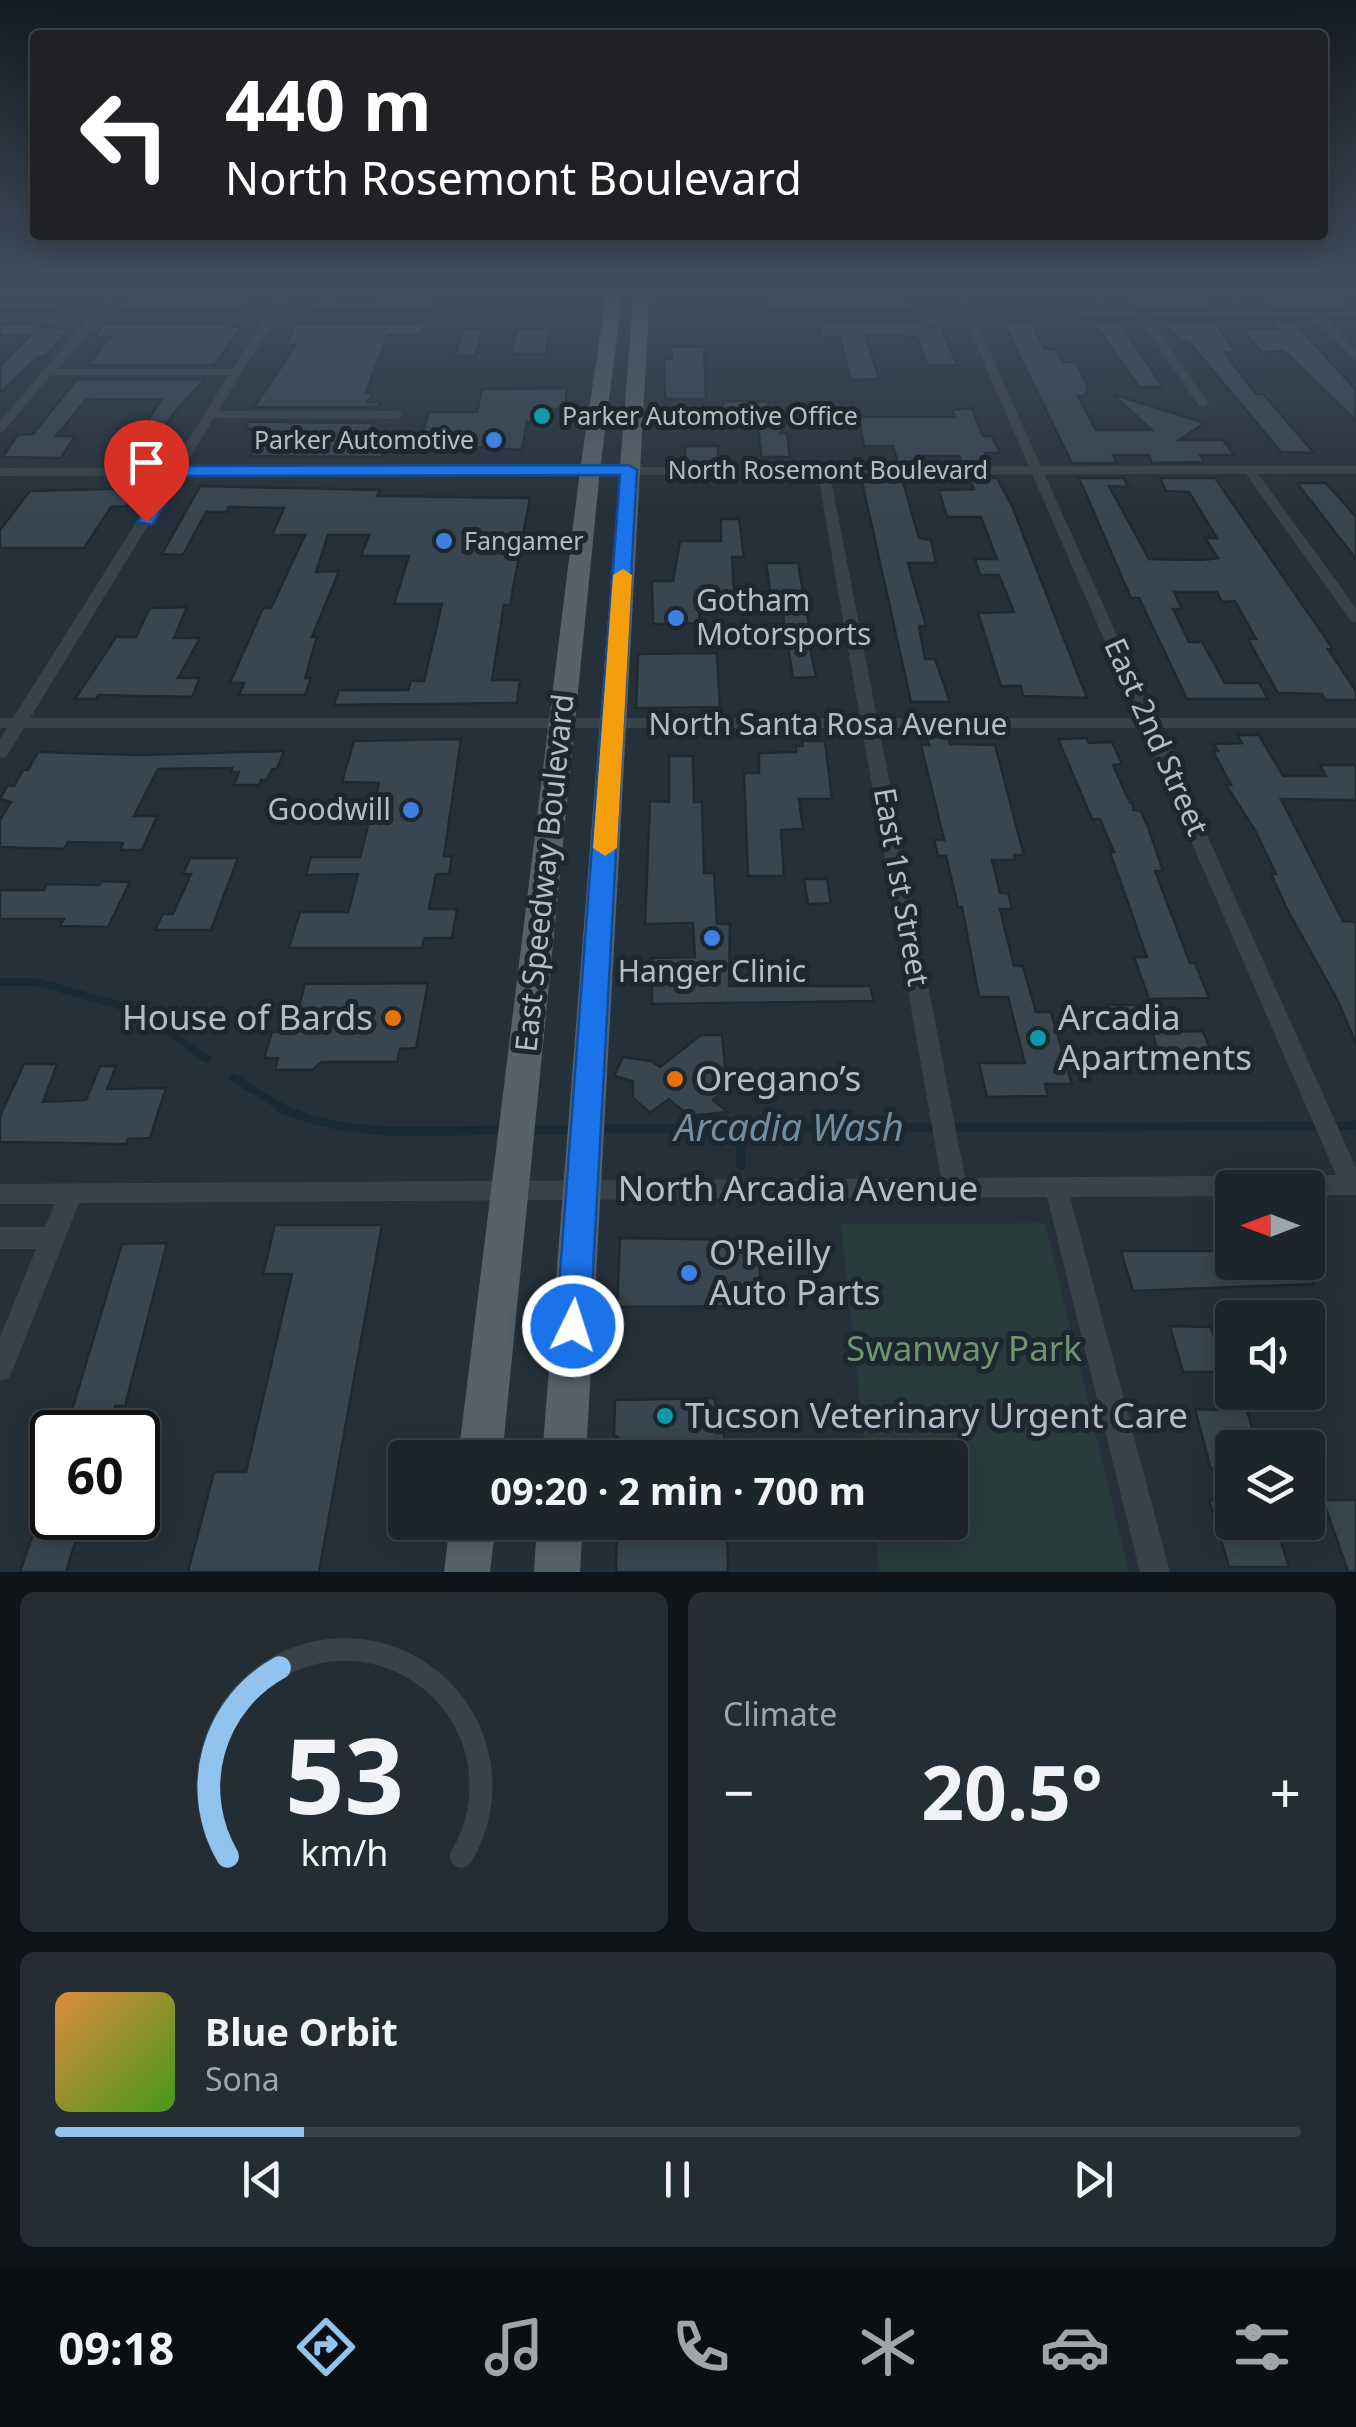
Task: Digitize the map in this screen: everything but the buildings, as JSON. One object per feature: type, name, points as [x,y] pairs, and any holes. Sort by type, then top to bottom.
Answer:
[{"type":"main road","name":"East Speedway Boulevard","points":[[482,1440],[560,726],[605,362]]},
{"type":"main road","name":"East Speedway Boulevard","points":[[565,1440],[637,362]]},
{"type":"main road","points":[[467,1572],[470,1540]]},
{"type":"main road","points":[[557,1572],[559,1540]]},
{"type":"street","points":[[0,428],[59,362]]},
{"type":"street","points":[[0,752],[9,723],[178,471],[242,362]]},
{"type":"street","name":"East 2nd Street","points":[[989,362],[1354,1185]]},
{"type":"street","points":[[1174,362],[1203,404]]},
{"type":"street","points":[[51,372],[236,372]]},
{"type":"street","points":[[211,414],[398,415]]},
{"type":"street","name":"East 1st Street","points":[[823,469],[955,1188]]},
{"type":"street","points":[[1249,470],[1356,618]]},
{"type":"street","name":"North Rosemont Boulevard","points":[[0,472],[1356,470]]},
{"type":"street","name":"North Santa Rosa Avenue","points":[[9,723],[1356,723]]},
{"type":"street","name":"North Arcadia Avenue","points":[[0,1194],[512,1176],[584,1158],[955,1188],[1354,1185]]},
{"type":"street","points":[[1056,1187],[1155,1572]]},
{"type":"street","points":[[0,1370],[70,1194]]},
{"type":"street","points":[[0,1238],[51,1238]]},
{"type":"green space","name":"Swanway Park","points":[[1045,1223],[1129,1572],[879,1572],[876,1540],[968,1540],[968,1440],[864,1440],[841,1224]]},
{"type":"waterway","name":"Arcadia Wash","points":[[0,982],[37,982],[139,1011],[207,1059]]},
{"type":"waterway","name":"Arcadia Wash","points":[[234,1078],[286,1110]]},
{"type":"waterway","name":"Arcadia Wash","points":[[280,1108],[334,1125],[362,1129],[505,1130]]},
{"type":"waterway","name":"Arcadia Wash","points":[[1332,1126],[1356,1125]]},
{"type":"waterway","name":"Arcadia Wash","points":[[597,1129],[1320,1126]]},
{"type":"waterway","points":[[740,1129],[741,1166]]},
{"type":"waterway","name":"Arcadia Wash","points":[[527,1130],[575,1130]]},
{"type":"slow traffic","points":[[605,848],[623,575]]},
{"type":"place","name":"Parker Automotive Office","points":[[542,416]]},
{"type":"place","name":"Parker Automotive","points":[[494,440]]},
{"type":"place","name":"Fangamer","points":[[444,541]]},
{"type":"place","name":"Gotham Motorsports","points":[[676,618]]},
{"type":"place","name":"Goodwill","points":[[411,810]]},
{"type":"place","name":"Hanger Clinic","points":[[712,938]]},
{"type":"place","name":"House of Bards","points":[[393,1018]]},
{"type":"place","name":"Arcadia Apartments","points":[[1038,1038]]},
{"type":"place","name":"Oregano’s","points":[[675,1079]]},
{"type":"place","name":"O'Reilly Auto Parts","points":[[689,1273]]},
{"type":"place","name":"Tucson Veterinary Urgent Care","points":[[665,1416]]},
{"type":"route","points":[[146,522],[178,471],[629,470],[573,1326]]}]
